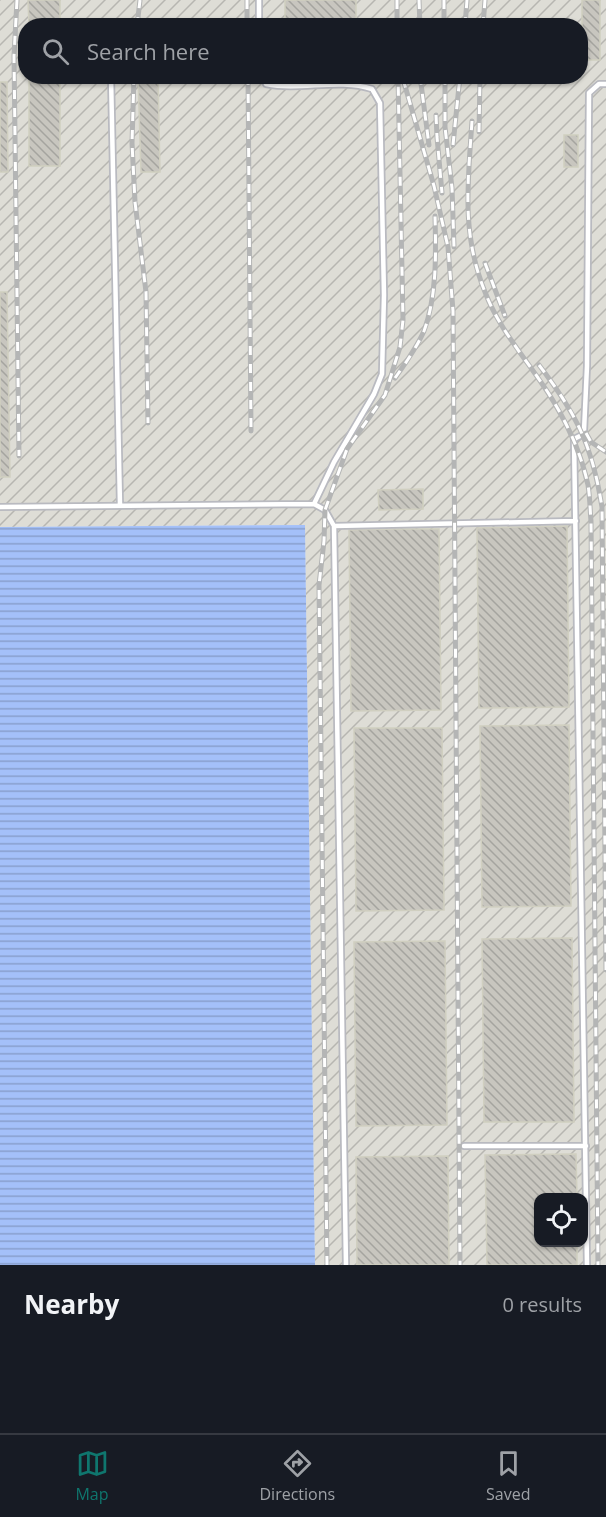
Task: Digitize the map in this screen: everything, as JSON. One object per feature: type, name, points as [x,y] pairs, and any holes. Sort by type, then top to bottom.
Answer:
[{"type":"lane","points":[[259,0],[259,18]]},
{"type":"lane","points":[[111,84],[120,505]]},
{"type":"lane","points":[[266,84],[281,87],[358,84],[372,89],[380,103],[384,295],[382,374],[374,394],[334,462],[314,504]]},
{"type":"lane","points":[[587,1265],[574,440],[584,434],[587,366],[589,93],[599,84],[606,84]]},
{"type":"lane","points":[[0,507],[314,504],[325,510],[334,526],[346,1265]]},
{"type":"lane","points":[[334,526],[576,521]]},
{"type":"lane","points":[[464,1146],[586,1146]]},
{"type":"shaded area","points":[[0,0],[606,0],[606,1265],[315,1265],[305,525],[0,527]]},
{"type":"water","points":[[305,525],[315,1265],[0,1265],[0,527]]},
{"type":"building","points":[[28,0],[60,0],[60,18],[29,18]]},
{"type":"building","points":[[285,0],[356,0],[356,18],[285,18]]},
{"type":"building","points":[[582,0],[600,0],[600,60],[588,60],[588,18],[582,18]]},
{"type":"building","points":[[0,82],[7,82],[8,172],[0,172]]},
{"type":"building","points":[[29,84],[60,84],[60,166],[29,166]]},
{"type":"building","points":[[138,84],[158,84],[160,172],[141,172]]},
{"type":"building","points":[[564,135],[578,135],[578,167],[564,167]]},
{"type":"building","points":[[0,292],[7,292],[10,477],[0,477]]},
{"type":"building","points":[[423,489],[423,509],[379,510],[378,490]]},
{"type":"building","points":[[567,526],[569,707],[479,708],[477,528]]},
{"type":"building","points":[[439,529],[441,710],[351,711],[349,530]]},
{"type":"building","points":[[569,725],[571,906],[482,907],[480,726]]},
{"type":"building","points":[[354,728],[442,728],[444,910],[356,911]]},
{"type":"building","points":[[572,938],[574,1122],[484,1122],[482,939]]},
{"type":"building","points":[[445,941],[447,1125],[356,1126],[354,942]]},
{"type":"building","points":[[576,1154],[577,1193],[534,1193],[534,1247],[577,1247],[577,1265],[487,1265],[485,1155]]},
{"type":"building","points":[[448,1156],[449,1265],[357,1265],[356,1157]]},
{"type":"railway","points":[[17,0],[14,56],[19,456]]},
{"type":"railway","points":[[138,18],[140,0]]},
{"type":"railway","points":[[247,0],[247,18]]},
{"type":"railway","points":[[397,0],[397,18]]},
{"type":"railway","points":[[419,0],[420,18]]},
{"type":"railway","points":[[444,0],[444,18]]},
{"type":"railway","points":[[466,18],[467,0]]},
{"type":"railway","points":[[484,18],[485,0]]},
{"type":"railway","points":[[134,84],[132,143],[135,202],[146,292],[148,423]]},
{"type":"railway","points":[[248,84],[251,431]]},
{"type":"railway","points":[[327,1265],[319,585],[325,510],[347,449],[385,395],[400,347],[403,320],[398,84]]},
{"type":"railway","points":[[404,84],[434,186],[448,247],[453,311],[460,1265]]},
{"type":"railway","points":[[421,84],[429,145]]},
{"type":"railway","points":[[445,84],[445,127],[452,188],[454,247]]},
{"type":"railway","points":[[453,145],[459,84]]},
{"type":"railway","points":[[479,132],[480,84]]},
{"type":"railway","points":[[436,115],[442,193]]},
{"type":"railway","points":[[472,121],[468,207],[469,228],[477,270],[492,307],[508,336],[566,423],[582,464],[589,494],[598,1265]]},
{"type":"railway","points":[[395,378],[418,343],[428,318],[435,274],[435,216]]},
{"type":"railway","points":[[485,263],[505,316]]},
{"type":"railway","points":[[539,365],[581,431],[593,466],[602,507],[606,970]]},
{"type":"railway","points":[[586,433],[591,442],[606,452]]}]
